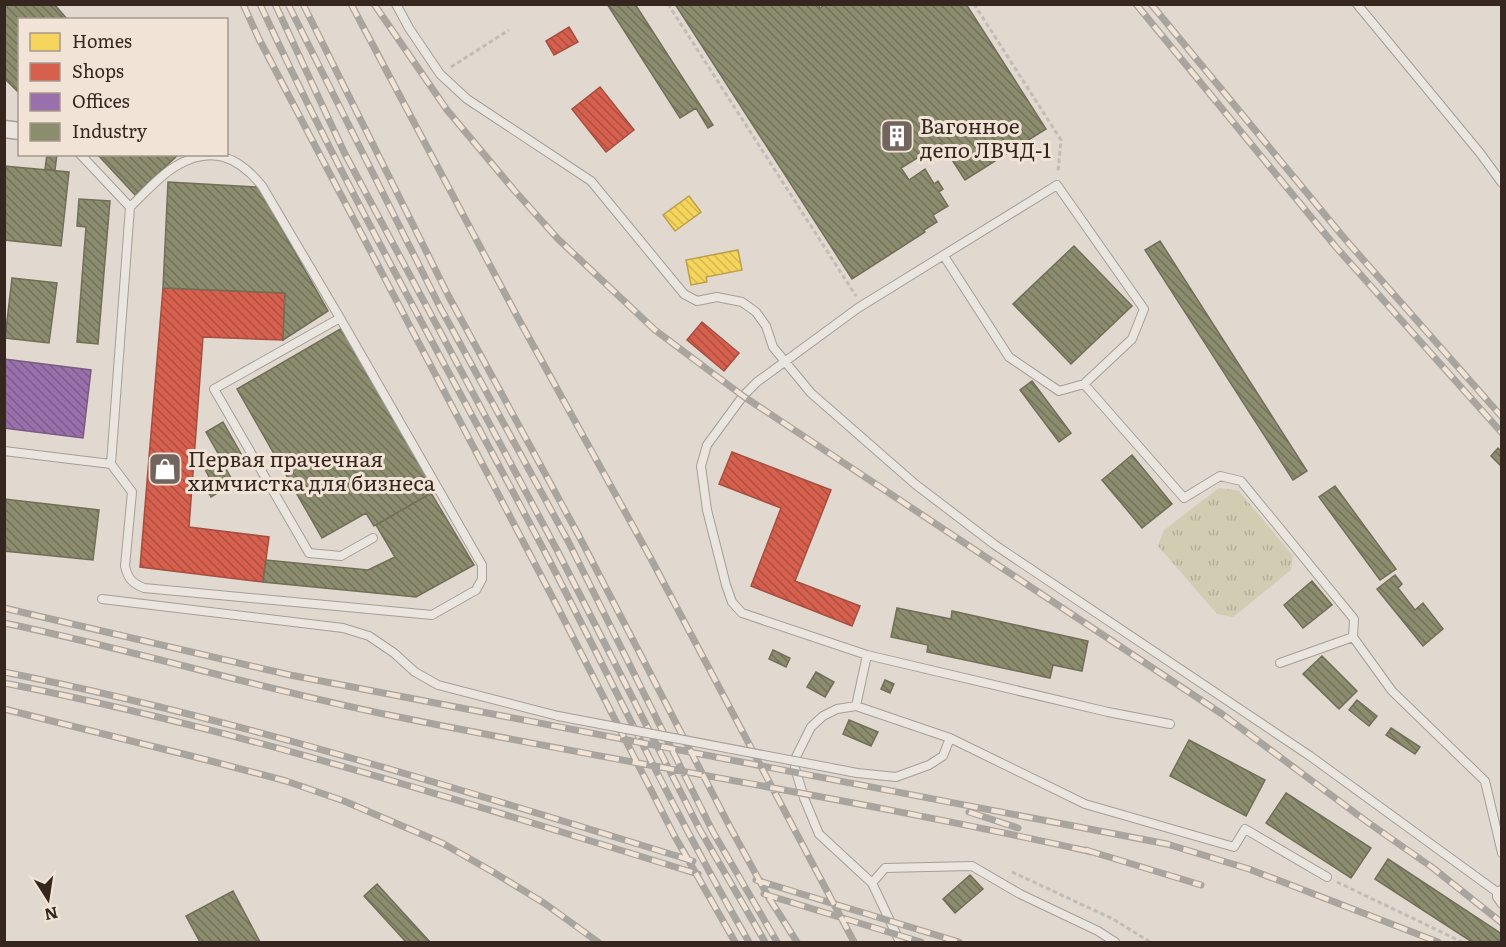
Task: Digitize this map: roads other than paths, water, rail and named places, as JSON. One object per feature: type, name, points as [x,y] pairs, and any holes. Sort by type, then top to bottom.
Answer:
[{"type":"lane","points":[[396,4],[440,74],[467,99],[591,181],[684,294],[697,301],[717,297],[742,302],[756,312],[766,326],[773,347],[811,393],[915,484],[995,545],[1300,749],[1499,891],[1497,897],[1502,904]]},
{"type":"lane","points":[[1357,4],[1502,183]]},
{"type":"lane","points":[[82,156],[130,207]]},
{"type":"lane","points":[[211,156],[232,159],[251,172],[262,186],[340,318],[482,564],[482,579],[476,590],[432,615],[144,588],[134,584],[125,566],[132,492],[111,464],[130,207],[174,167],[191,158],[211,156]]},
{"type":"lane","points":[[944,256],[1009,357],[1059,390],[1084,384],[1132,339],[1144,309],[1057,185],[862,305],[757,382],[743,396],[707,445],[701,466],[707,510],[732,602],[742,613],[867,655],[1108,712],[1170,724]]},
{"type":"lane","points":[[340,318],[214,389],[309,554],[342,556],[373,538]]},
{"type":"lane","points":[[1084,384],[1184,498],[1220,476],[1241,481],[1354,619],[1353,637],[1392,691],[1485,781],[1502,853]]},
{"type":"lane","points":[[4,451],[111,464]]},
{"type":"lane","points":[[102,599],[343,628],[369,636],[394,652],[415,672],[438,685],[558,716],[857,773],[896,777],[929,765],[943,756],[950,738]]},
{"type":"lane","points":[[1280,663],[1353,637]]},
{"type":"lane","points":[[856,706],[867,655]]},
{"type":"lane","points":[[900,942],[872,883],[819,834],[795,768],[796,757],[811,727],[823,716],[837,709],[856,706],[950,738],[1085,804],[1234,847],[1245,829],[1327,877]]},
{"type":"lane","points":[[872,883],[885,868],[972,866],[1020,894],[1098,931],[1115,942]]},
{"type":"railway","points":[[243,4],[259,39],[557,606],[674,835],[735,942]]},
{"type":"railway","points":[[260,4],[328,144],[547,556],[696,847],[749,942]]},
{"type":"railway","points":[[275,4],[345,154],[557,550],[700,830],[765,942]]},
{"type":"railway","points":[[288,4],[440,307],[568,541],[713,832],[777,942]]},
{"type":"railway","points":[[303,4],[449,297],[579,536],[730,827],[769,898],[797,942]]},
{"type":"railway","points":[[351,4],[518,318],[650,557],[854,942]]},
{"type":"railway","points":[[374,4],[447,110],[514,190],[558,239],[655,330],[743,396],[1222,714],[1433,868],[1502,923]]},
{"type":"railway","points":[[1136,4],[1335,246],[1502,433]]},
{"type":"railway","points":[[1151,4],[1345,239],[1502,417]]},
{"type":"railway","points":[[4,608],[290,675],[1167,844],[1249,869],[1438,942]]},
{"type":"railway","points":[[4,623],[379,713],[914,815],[1092,852]]},
{"type":"railway","points":[[4,672],[265,734],[693,861]]},
{"type":"railway","points":[[4,683],[180,722],[267,745],[698,874]]},
{"type":"railway","points":[[4,709],[286,781],[344,801],[442,843],[544,903],[598,942]]},
{"type":"railway","points":[[969,812],[1018,828]]},
{"type":"railway","points":[[1086,850],[1201,885]]},
{"type":"railway","points":[[756,880],[959,942]]},
{"type":"railway","points":[[764,894],[921,942]]},
{"type":"place","name":"Вагонное депо ЛВЧД-1","points":[[897,136]]},
{"type":"place","name":"Первая прачечная химчистка для бизнеса","points":[[165,469]]}]
